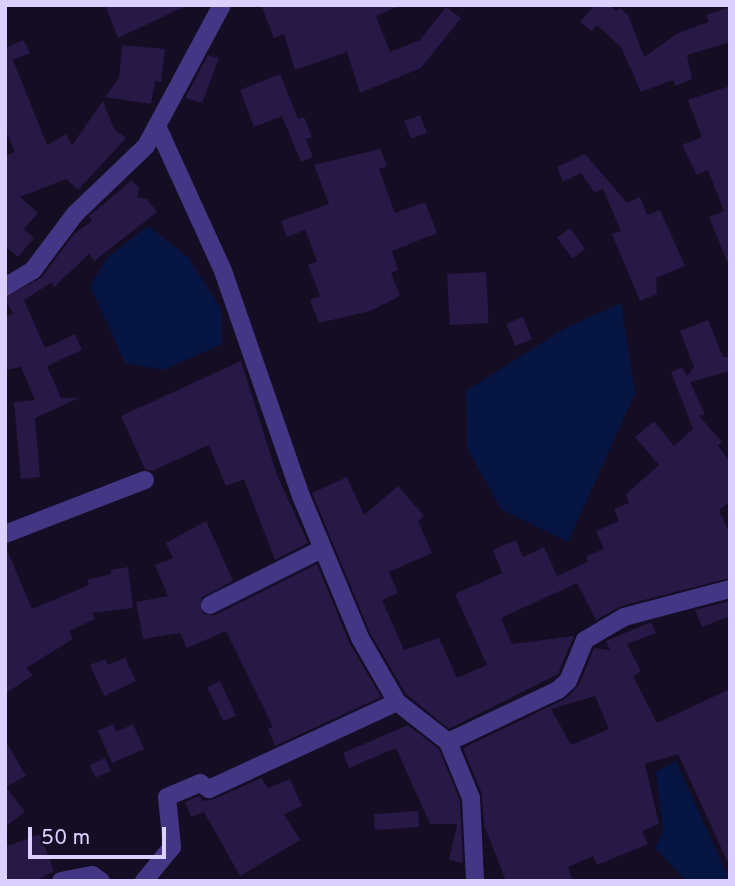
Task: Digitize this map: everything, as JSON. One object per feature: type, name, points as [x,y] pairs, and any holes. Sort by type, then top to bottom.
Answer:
[{"type":"street","points":[[5,287],[33,270],[75,214],[146,146],[222,5]]},
{"type":"street","points":[[157,125],[223,271],[322,549],[360,638],[397,702],[448,742],[471,798],[475,881]]},
{"type":"street","points":[[5,534],[145,480]]},
{"type":"street","points":[[210,604],[322,549]]},
{"type":"street","points":[[448,742],[558,690],[568,681],[585,640],[624,617],[730,589]]},
{"type":"street","points":[[144,881],[172,847],[167,797],[200,783],[209,789],[397,702]]},
{"type":"street","points":[[61,881],[92,875],[101,881]]},
{"type":"water","points":[[148,226],[188,257],[221,309],[222,344],[164,370],[125,363],[90,286],[107,258]]},
{"type":"water","points":[[621,303],[635,393],[568,542],[501,509],[467,448],[466,391],[564,329]]},
{"type":"water","points":[[676,761],[729,879],[727,881],[686,881],[655,848],[663,830],[656,772]]},
{"type":"building","points":[[105,5],[188,5],[118,38]]},
{"type":"building","points":[[261,5],[401,5],[376,16],[390,52],[420,40],[446,7],[461,18],[421,68],[360,93],[347,52],[295,70],[284,34],[274,38]]},
{"type":"building","points":[[595,5],[610,5],[616,11],[620,8],[628,15],[644,57],[678,33],[709,22],[706,15],[730,7],[730,42],[687,55],[692,79],[675,86],[673,80],[641,92],[621,47],[597,25],[591,31],[580,22]]},
{"type":"building","points":[[24,40],[30,53],[13,60],[47,145],[66,134],[72,145],[103,101],[114,129],[126,138],[78,190],[66,179],[20,197],[38,213],[24,229],[34,238],[18,257],[5,246],[5,156],[15,152],[5,129],[5,42],[7,47]]},
{"type":"building","points":[[122,45],[165,49],[161,82],[155,81],[151,104],[105,97],[119,78]]},
{"type":"building","points":[[208,55],[219,58],[202,103],[185,98]]},
{"type":"building","points":[[280,74],[298,119],[304,117],[312,137],[306,139],[313,157],[301,162],[282,116],[254,127],[240,90]]},
{"type":"building","points":[[730,86],[729,266],[709,217],[724,211],[708,170],[697,175],[682,145],[702,137],[688,100]]},
{"type":"building","points":[[420,115],[427,133],[411,139],[404,121]]},
{"type":"building","points":[[380,149],[387,166],[379,169],[395,213],[425,202],[437,233],[392,251],[398,270],[391,273],[400,296],[370,311],[319,323],[310,300],[320,296],[308,265],[317,261],[305,230],[287,237],[281,221],[329,204],[314,165]]},
{"type":"building","points":[[585,154],[627,203],[640,197],[647,215],[660,210],[685,266],[656,278],[657,294],[640,301],[612,234],[621,231],[603,189],[595,193],[581,173],[563,182],[557,167]]},
{"type":"building","points":[[132,180],[139,188],[137,197],[147,199],[157,212],[94,261],[89,254],[54,287],[52,282],[24,300],[45,348],[75,334],[82,350],[47,366],[61,398],[79,398],[35,418],[40,477],[21,479],[14,402],[35,400],[21,367],[5,370],[5,317],[13,314],[5,298],[42,277],[74,234],[92,221],[89,216]]},
{"type":"building","points":[[570,228],[585,249],[572,258],[557,237]]},
{"type":"building","points":[[486,272],[489,323],[450,325],[447,274]]},
{"type":"building","points":[[523,317],[532,339],[515,346],[506,324]]},
{"type":"building","points":[[708,320],[723,357],[730,357],[730,371],[690,382],[705,414],[699,416],[722,442],[718,445],[730,463],[730,502],[719,510],[730,534],[730,578],[621,606],[596,620],[577,583],[501,618],[512,644],[574,636],[558,674],[449,729],[406,694],[370,633],[312,493],[347,477],[364,515],[398,486],[424,516],[418,521],[432,553],[389,572],[398,593],[382,600],[404,650],[439,638],[457,678],[487,665],[455,594],[502,573],[493,550],[516,540],[523,557],[544,547],[557,576],[588,562],[586,556],[604,549],[596,531],[619,521],[614,509],[629,503],[626,494],[659,465],[635,437],[654,421],[674,446],[693,429],[671,372],[682,367],[687,376],[694,367],[680,331]]},
{"type":"building","points":[[241,361],[277,475],[308,543],[275,560],[244,479],[226,486],[209,445],[152,471],[145,469],[121,416]]},
{"type":"building","points":[[206,521],[233,581],[201,598],[203,614],[215,615],[317,564],[349,642],[381,697],[275,746],[268,729],[273,727],[226,631],[187,648],[180,633],[143,639],[136,602],[168,596],[155,565],[173,558],[166,543]]},
{"type":"building","points":[[5,545],[32,609],[89,585],[87,580],[111,574],[111,570],[128,567],[133,608],[92,613],[95,619],[69,631],[73,639],[26,668],[33,675],[5,694]]},
{"type":"building","points":[[730,601],[730,616],[702,627],[695,610]]},
{"type":"building","points":[[651,622],[656,633],[627,644],[641,671],[633,676],[657,723],[730,689],[730,867],[678,754],[645,764],[659,824],[642,831],[648,844],[597,865],[593,856],[568,867],[572,878],[565,881],[506,881],[484,825],[482,794],[463,748],[565,699],[579,685],[594,648],[610,650],[606,641]],"holes":[[[595,696],[609,729],[571,745],[551,709]]]},
{"type":"building","points":[[125,658],[136,681],[104,696],[90,665],[105,659],[108,665]]},
{"type":"building","points":[[220,681],[236,715],[223,721],[207,687]]},
{"type":"building","points":[[113,724],[116,732],[133,724],[144,749],[112,763],[98,731]]},
{"type":"building","points":[[408,725],[439,749],[460,801],[463,863],[449,860],[457,824],[430,824],[396,748],[349,768],[343,753]]},
{"type":"building","points":[[5,740],[26,776],[6,787],[25,812],[5,827]]},
{"type":"building","points":[[105,758],[111,771],[96,778],[90,765]]},
{"type":"building","points":[[261,778],[268,788],[290,779],[302,806],[284,814],[300,840],[240,876],[204,812],[191,817],[185,802],[199,796],[204,801],[214,799]]},
{"type":"building","points":[[418,811],[419,827],[375,830],[374,814]]},
{"type":"building","points":[[40,834],[54,871],[36,881],[5,881],[5,847]]}]
